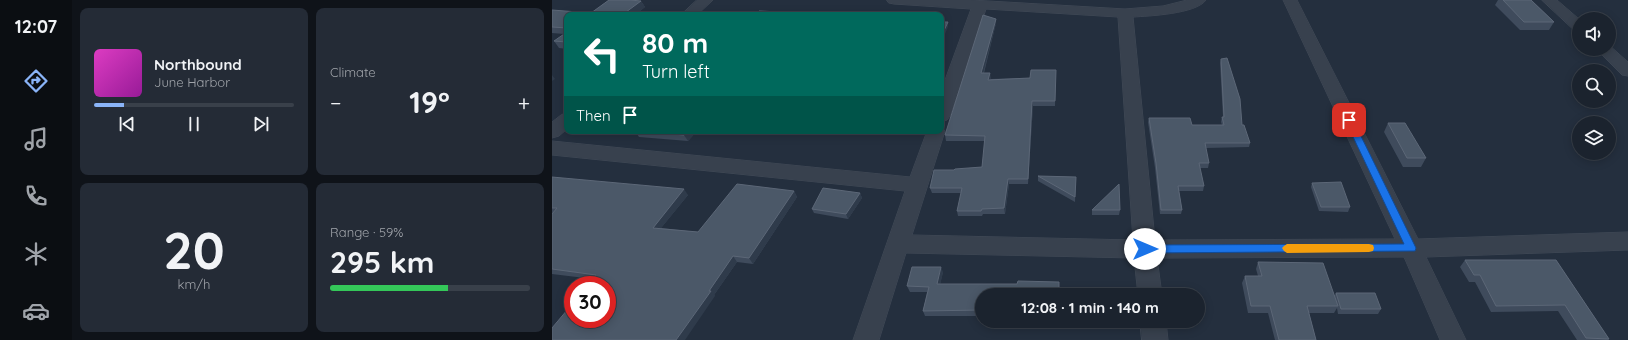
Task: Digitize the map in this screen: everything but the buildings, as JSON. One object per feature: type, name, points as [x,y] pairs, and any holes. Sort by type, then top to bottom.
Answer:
[{"type":"street","points":[[692,12],[706,0]]},
{"type":"street","points":[[894,0],[1125,13],[1180,8],[1188,6],[1199,0]]},
{"type":"street","points":[[1290,0],[1411,248],[1453,340]]},
{"type":"street","points":[[1549,0],[1572,21]]},
{"type":"street","points":[[944,107],[980,5]]},
{"type":"street","points":[[1125,13],[1149,288]]},
{"type":"street","points":[[1612,56],[1628,71]]},
{"type":"street","points":[[552,132],[564,122]]},
{"type":"street","points":[[866,340],[935,134]]},
{"type":"street","points":[[552,148],[917,185]]},
{"type":"street","points":[[898,244],[1145,249],[1411,248],[1628,241]]},
{"type":"street","points":[[1154,328],[1155,340]]},
{"type":"slow traffic","points":[[1287,248],[1369,248]]},
{"type":"route","points":[[1145,249],[1411,248],[1349,120]]}]
